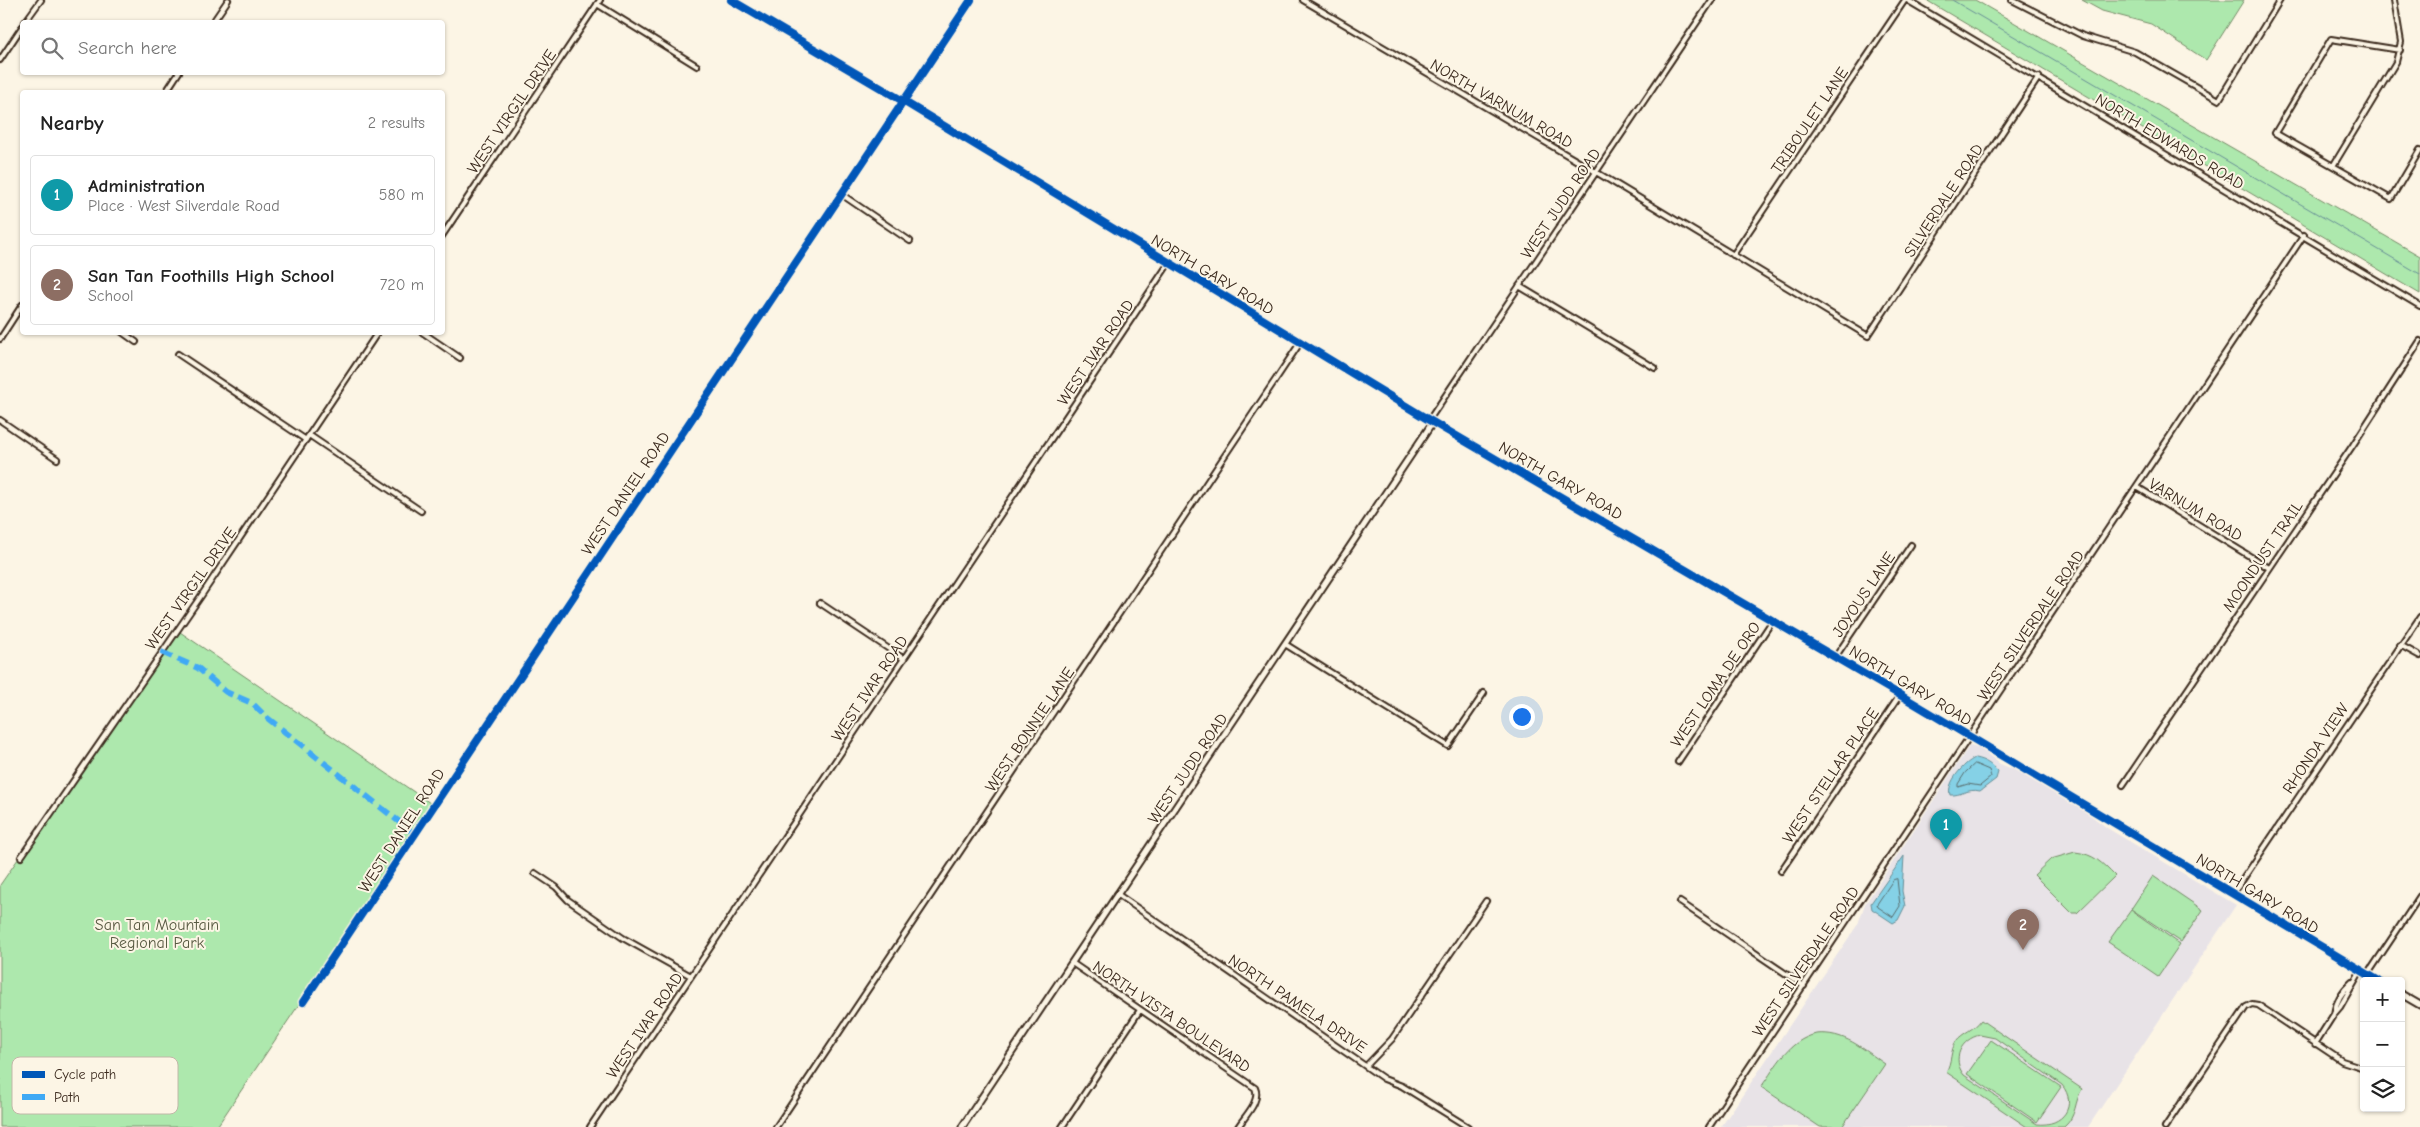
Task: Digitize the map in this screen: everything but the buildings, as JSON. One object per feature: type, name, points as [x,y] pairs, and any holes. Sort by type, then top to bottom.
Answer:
[{"type":"street","points":[[26,20],[40,0]]},
{"type":"street","points":[[214,20],[228,0]]},
{"type":"street","name":"NORTH GARY ROAD","points":[[732,0],[903,101],[1300,343],[1836,656],[2373,977]]},
{"type":"street","name":"WEST DANIEL ROAD","points":[[303,1002],[972,0]]},
{"type":"street","name":"NORTH VARNUM ROAD","points":[[1303,0],[1596,172],[1868,336]]},
{"type":"street","name":"WEST JUDD ROAD","points":[[962,1127],[1712,0]]},
{"type":"street","name":"NORTH EDWARDS ROAD","points":[[1906,0],[2039,77],[2420,306]]},
{"type":"street","name":"TRIBOULET LANE","points":[[1733,255],[1906,0]]},
{"type":"street","points":[[2012,0],[2083,36],[2135,52],[2219,100],[2280,0]]},
{"type":"street","points":[[2333,166],[2396,62],[2400,50],[2400,30],[2394,0]]},
{"type":"street","points":[[598,2],[697,66]]},
{"type":"street","name":"WEST VIRGIL DRIVE","points":[[445,232],[598,2]]},
{"type":"street","points":[[0,60],[20,30]]},
{"type":"street","points":[[2400,50],[2331,39],[2275,133],[2391,199],[2420,150]]},
{"type":"street","points":[[167,90],[177,75]]},
{"type":"street","name":"SILVERDALE ROAD","points":[[1868,336],[2039,77]]},
{"type":"street","points":[[841,194],[910,241]]},
{"type":"street","name":"WEST SILVERDALE ROAD","points":[[1709,1127],[1971,737],[2304,235]]},
{"type":"street","name":"WEST IVAR ROAD","points":[[590,1127],[1168,263]]},
{"type":"street","points":[[1520,286],[1655,368]]},
{"type":"street","points":[[0,339],[20,308]]},
{"type":"street","points":[[126,335],[136,342]]},
{"type":"street","name":"WEST VIRGIL DRIVE","points":[[21,857],[376,335]]},
{"type":"street","points":[[426,335],[460,358]]},
{"type":"street","name":"MOONDUST TRAIL","points":[[2123,784],[2393,385],[2420,341]]},
{"type":"street","name":"WEST BONNIE LANE","points":[[776,1127],[1300,343]]},
{"type":"street","points":[[178,354],[421,511]]},
{"type":"street","points":[[0,420],[57,459]]},
{"type":"street","name":"VARNUM ROAD","points":[[2137,488],[2269,568]]},
{"type":"street","name":"JOYOUS LANE","points":[[1836,656],[1911,545]]},
{"type":"street","points":[[820,603],[904,659]]},
{"type":"street","name":"RHONDA VIEW","points":[[2233,894],[2420,617]]},
{"type":"street","name":"WEST LOMA DE ORO","points":[[1678,762],[1774,620]]},
{"type":"street","points":[[1285,644],[1448,746],[1484,693]]},
{"type":"street","points":[[2400,644],[2420,656]]},
{"type":"street","name":"WEST STELLAR PLACE","points":[[1781,870],[1900,695]]},
{"type":"street","points":[[535,873],[556,887],[568,900],[624,938],[691,976]]},
{"type":"street","name":"NORTH PAMELA DRIVE","points":[[1118,894],[1367,1065],[1384,1079],[1402,1086],[1468,1127]]},
{"type":"street","points":[[2368,974],[2418,904],[2420,896]]},
{"type":"street","points":[[1367,1065],[1382,1052],[1392,1039],[1486,900]]},
{"type":"street","points":[[1680,902],[1804,986]]},
{"type":"street","name":"NORTH VISTA BOULEVARD","points":[[1072,963],[1255,1088],[1257,1092],[1256,1100],[1238,1127]]},
{"type":"street","points":[[2315,1044],[2344,1002],[2353,981],[2361,970]]},
{"type":"street","points":[[2405,996],[2420,1005]]},
{"type":"street","points":[[2165,1127],[2246,1007],[2252,1004],[2258,1005],[2350,1066],[2360,1067]]},
{"type":"street","points":[[1062,1127],[1140,1010]]},
{"type":"shaded area","points":[[1970,745],[1978,747],[2000,764],[2015,770],[2085,811],[2107,828],[2236,905],[2088,1127],[1721,1127],[1858,924],[1865,904]]},
{"type":"green space","points":[[1926,0],[1975,0],[2420,256],[2420,294]]},
{"type":"green space","points":[[2082,0],[2244,0],[2206,60],[2151,24],[2102,11]]},
{"type":"green space","name":"San Tan Mountain Regional Park","points":[[180,632],[433,805],[218,1125],[220,1127],[0,1127],[0,885],[175,633]]},
{"type":"green space","points":[[2075,852],[2093,857],[2115,876],[2077,913],[2072,913],[2034,875],[2051,859]]},
{"type":"green space","points":[[2153,876],[2203,910],[2181,942],[2131,909]]},
{"type":"green space","points":[[2131,910],[2180,944],[2158,976],[2108,942]]},
{"type":"green space","points":[[1981,1020],[2082,1089],[2073,1114],[2064,1127],[2027,1127],[1946,1072],[1956,1041]],"holes":[[[1980,1035],[1995,1038],[2062,1085],[2067,1093],[2068,1107],[2061,1118],[2054,1122],[2037,1124],[1964,1075],[1958,1063],[1958,1056],[1963,1045],[1973,1037]]]},
{"type":"green space","points":[[1816,1034],[1836,1035],[1844,1038],[1861,1047],[1885,1064],[1842,1127],[1820,1127],[1761,1087],[1778,1062],[1791,1048],[1806,1037]]},
{"type":"green space","points":[[1991,1040],[2061,1087],[2037,1122],[1967,1074]]},
{"type":"water","points":[[1975,758],[1985,761],[1998,772],[1996,779],[1980,791],[1972,790],[1950,795],[1949,790],[1953,779],[1966,764]]},
{"type":"water","points":[[1904,856],[1902,891],[1905,906],[1898,920],[1893,923],[1872,909],[1871,903]]},
{"type":"waterway","points":[[1952,0],[2420,274]]},
{"type":"marked path","points":[[161,652],[198,668],[226,692],[252,703],[266,717],[416,835]]},
{"type":"cycle path","points":[[731,0],[903,101],[1429,420],[1900,695],[2372,977]]},
{"type":"cycle path","points":[[303,1002],[971,0]]},
{"type":"place","name":"Administration","points":[[1946,850]]},
{"type":"place","name":"San Tan Foothills High School","points":[[2023,950]]}]
